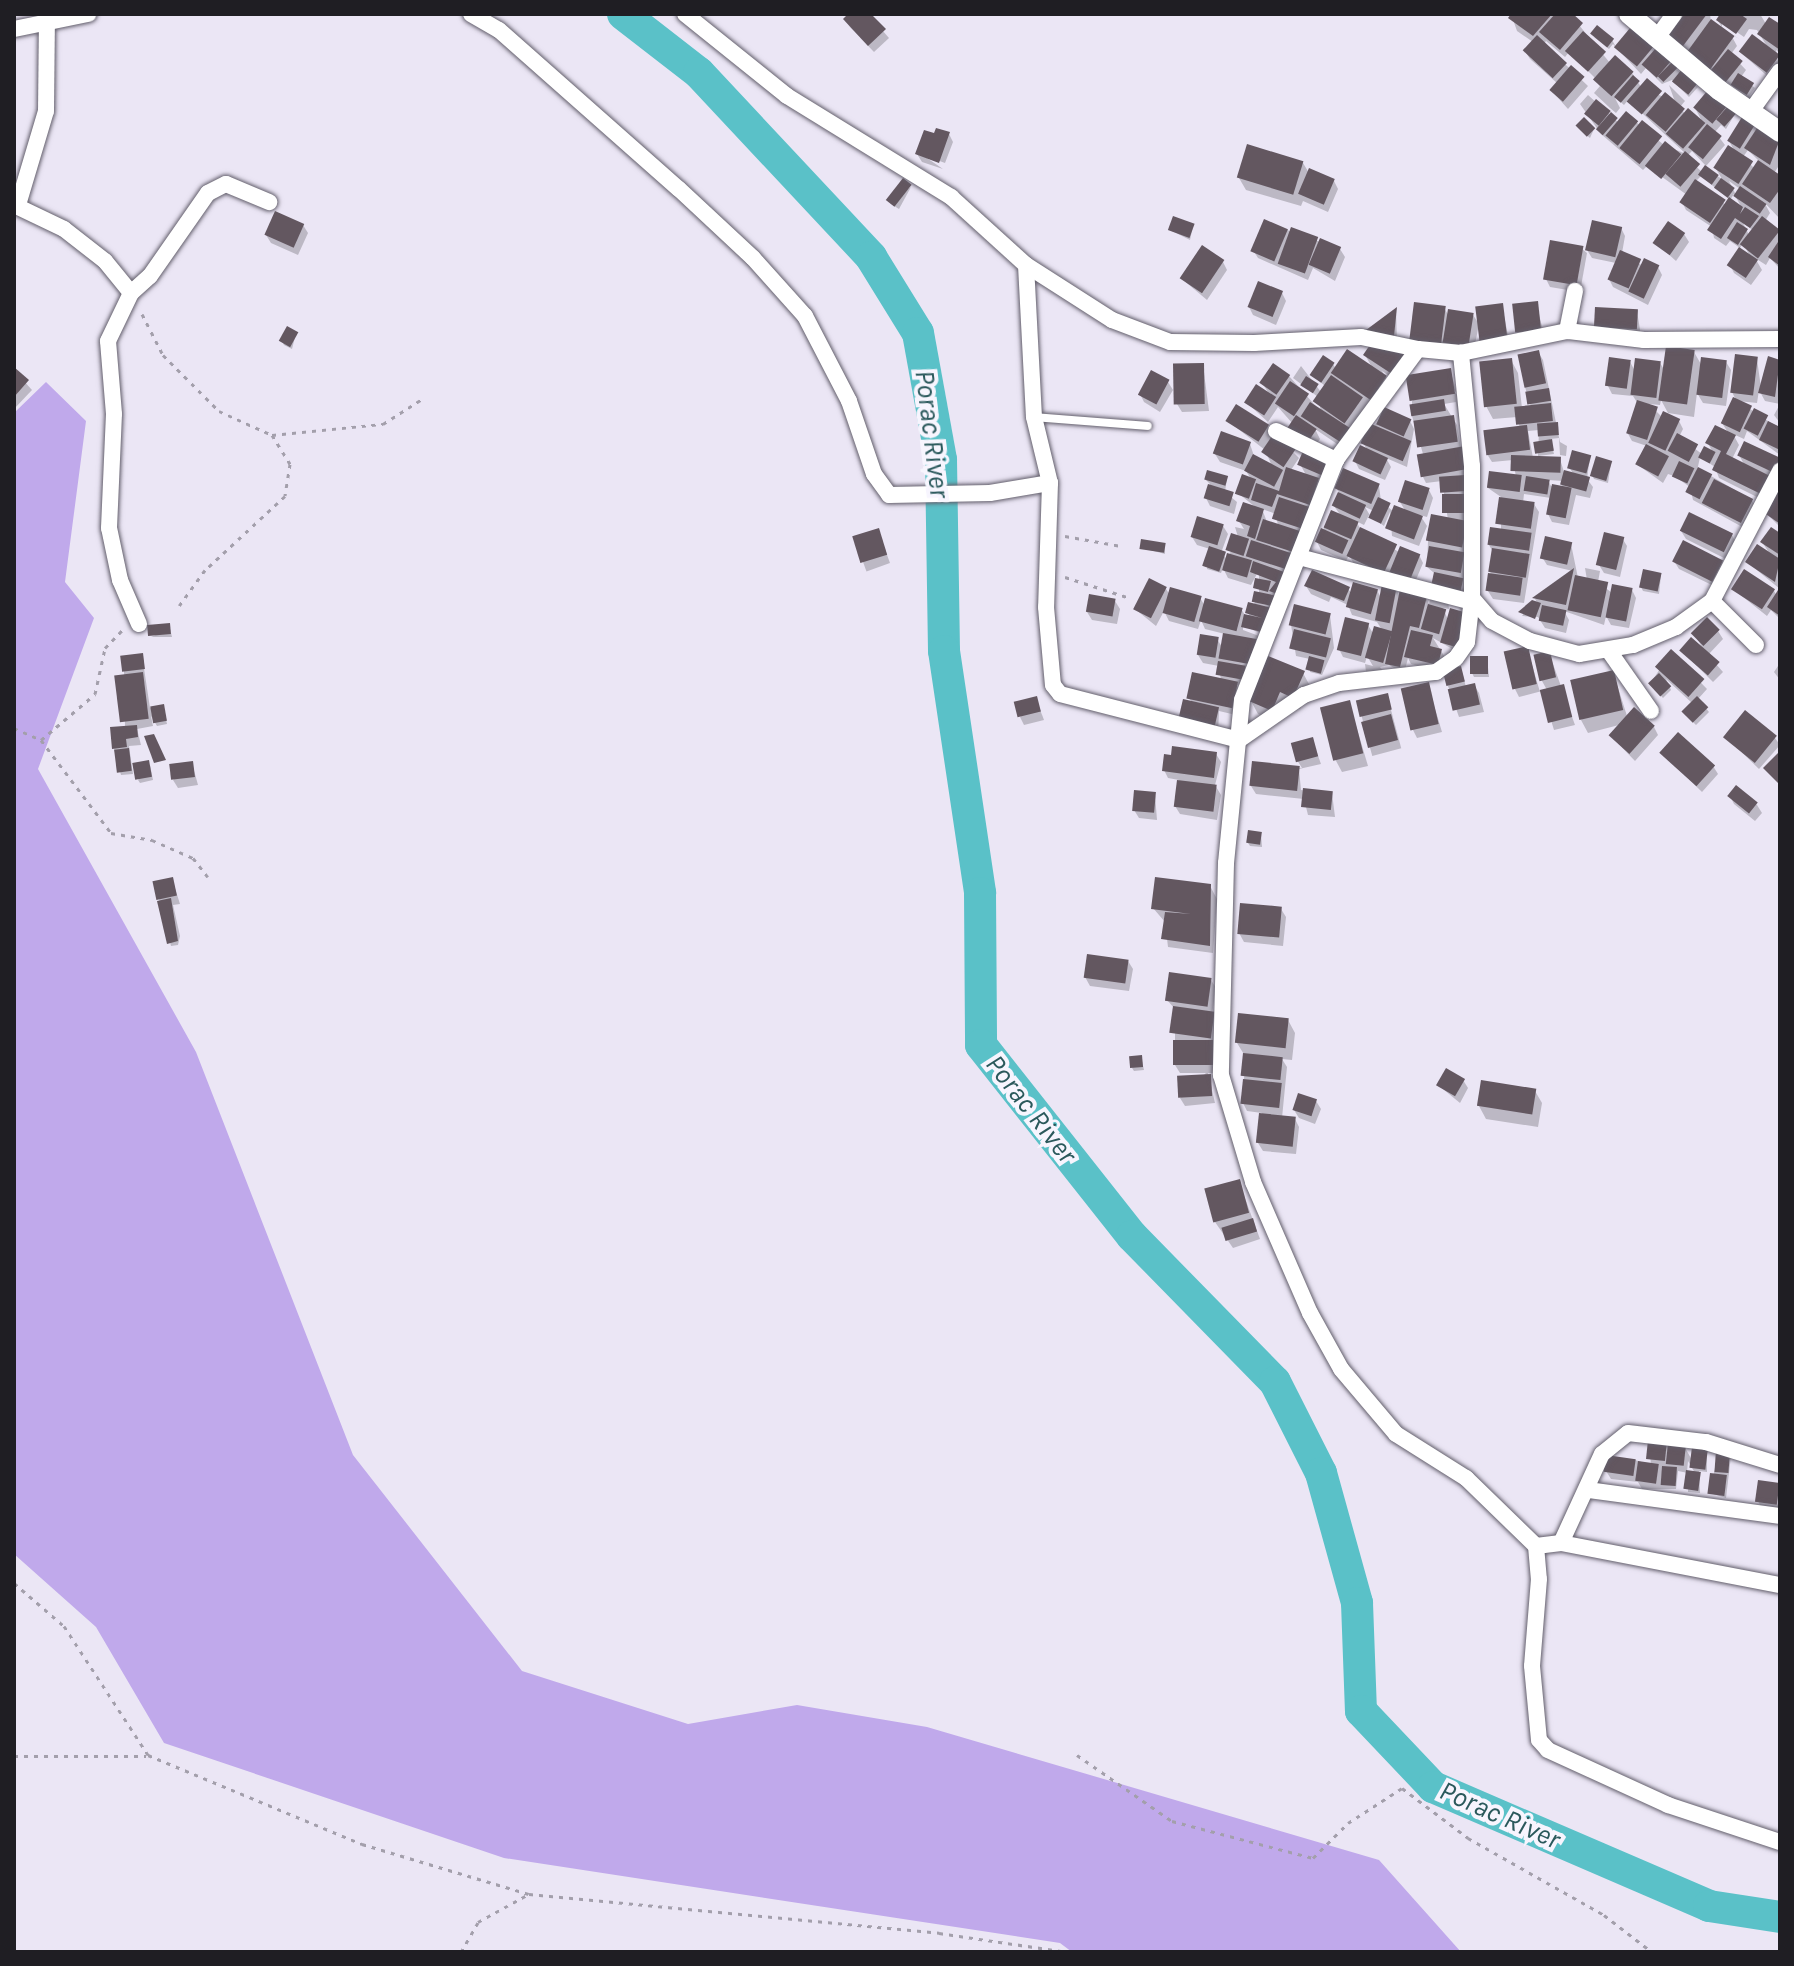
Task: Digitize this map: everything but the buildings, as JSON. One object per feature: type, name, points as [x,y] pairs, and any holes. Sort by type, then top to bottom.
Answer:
[{"type":"street","points":[[14,29],[88,14]]},
{"type":"street","points":[[471,14],[499,30],[679,189],[753,258],[805,316],[849,401],[874,474],[889,495],[990,493],[1050,483]]},
{"type":"street","points":[[685,14],[787,96],[951,197],[1026,265],[1112,320],[1170,342],[1361,337],[1418,349],[1461,353],[1567,331],[1644,340],[1780,339]]},
{"type":"street","points":[[1629,14],[1656,39],[1780,132]]},
{"type":"street","points":[[1656,39],[1674,14]]},
{"type":"street","points":[[47,22],[46,111],[16,205],[74,237],[105,261],[131,293]]},
{"type":"street","points":[[1751,111],[1780,71]]},
{"type":"street","points":[[139,624],[120,580],[109,528],[114,414],[108,341],[131,293],[150,276],[208,193],[226,184],[269,202]]},
{"type":"street","points":[[1026,265],[1034,417],[1050,483],[1046,571],[1053,685],[1060,694],[1239,740],[1304,695],[1339,683],[1436,672],[1467,642],[1472,600],[1472,466],[1461,353]]},
{"type":"street","points":[[1567,331],[1575,291]]},
{"type":"street","points":[[1418,349],[1336,460],[1242,700],[1226,863],[1221,1075],[1253,1182],[1310,1313],[1364,1400],[1396,1434],[1466,1478],[1536,1546],[1539,1579],[1532,1666],[1539,1740],[1548,1750],[1668,1805],[1780,1842]]},
{"type":"street","points":[[1276,431],[1336,460]]},
{"type":"street","points":[[1299,557],[1472,600],[1492,621],[1530,641],[1579,654],[1609,651],[1676,627],[1712,601],[1780,471]]},
{"type":"street","points":[[1712,601],[1756,645]]},
{"type":"street","points":[[1609,651],[1651,711]]},
{"type":"street","points":[[1561,1543],[1602,1454],[1628,1433],[1692,1439],[1780,1465]]},
{"type":"street","points":[[1588,1490],[1780,1516]]},
{"type":"street","points":[[1536,1546],[1561,1543],[1780,1585]]},
{"type":"lane","points":[[1034,417],[1148,426]]},
{"type":"path","points":[[131,293],[163,355],[219,411],[272,435],[383,424],[422,399]]},
{"type":"path","points":[[179,606],[205,570],[285,496],[290,464],[272,435]]},
{"type":"path","points":[[1046,532],[1121,546]]},
{"type":"path","points":[[1046,571],[1127,597]]},
{"type":"path","points":[[41,740],[95,694],[105,648],[120,630],[139,624]]},
{"type":"path","points":[[14,728],[41,740],[111,833],[152,840],[193,858],[208,877]]},
{"type":"path","points":[[14,1583],[64,1626],[148,1755]]},
{"type":"path","points":[[14,1756],[148,1755],[362,1844],[529,1894],[939,1933],[1068,1952]]},
{"type":"path","points":[[1077,1755],[1172,1821],[1313,1858],[1348,1823],[1402,1788],[1468,1838],[1604,1915],[1652,1952]]},
{"type":"path","points":[[461,1952],[478,1922],[529,1894]]},
{"type":"shaded area","points":[[46,382],[86,421],[65,582],[94,618],[38,769],[196,1052],[353,1455],[522,1671],[688,1724],[797,1705],[927,1727],[1379,1860],[1461,1952],[1072,1952],[1060,1943],[504,1858],[164,1743],[96,1627],[14,1554],[14,413]]},
{"type":"waterway","name":"Porac River","points":[[623,14],[699,73],[871,257],[918,333],[941,460],[944,651],[980,893],[981,1045],[1132,1236],[1275,1382],[1321,1473],[1357,1603],[1361,1711],[1433,1787],[1709,1906],[1780,1917]]}]
